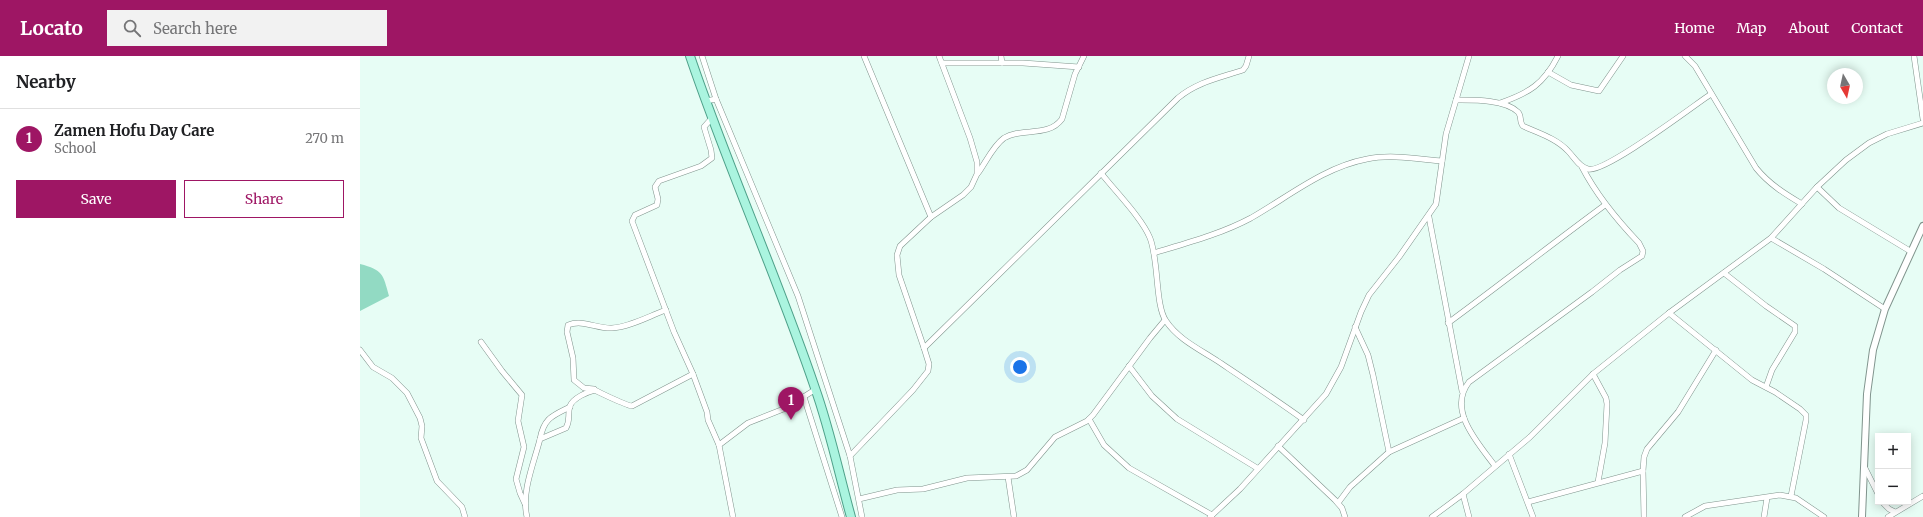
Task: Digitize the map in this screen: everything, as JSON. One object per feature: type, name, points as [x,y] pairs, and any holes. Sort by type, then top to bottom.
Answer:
[{"type":"main road","points":[[690,56],[712,118],[766,255],[816,389],[851,517]]},
{"type":"street","points":[[702,56],[716,99],[798,296],[850,456],[860,499],[862,517]]},
{"type":"street","points":[[864,56],[931,217]]},
{"type":"street","points":[[939,56],[970,138],[977,162],[977,174]]},
{"type":"street","points":[[1001,56],[1002,64]]},
{"type":"street","points":[[850,456],[924,379],[928,371],[929,364],[899,275],[898,255],[900,246],[931,217],[963,195],[971,187],[977,174],[998,144],[1004,138],[1017,134],[1037,132],[1058,124],[1062,119],[1084,56]]},
{"type":"street","points":[[924,348],[1023,252],[1160,114],[1189,88],[1243,70],[1249,56]]},
{"type":"street","points":[[1089,418],[1104,445],[1129,468],[1211,516],[1240,489],[1257,468],[1304,420],[1333,382],[1342,367],[1369,295],[1428,217],[1436,204],[1446,134],[1469,56]]},
{"type":"street","points":[[1500,103],[1532,89],[1548,72],[1558,56]]},
{"type":"street","points":[[1548,72],[1571,85],[1599,91],[1623,56]]},
{"type":"street","points":[[1685,56],[1692,61],[1743,147],[1766,180],[1802,204]]},
{"type":"street","points":[[1914,56],[1923,119]]},
{"type":"street","points":[[942,63],[1079,67]]},
{"type":"street","points":[[1582,167],[1589,170],[1600,168],[1711,94]]},
{"type":"street","points":[[706,101],[716,99]]},
{"type":"street","points":[[1456,100],[1500,103],[1517,111],[1523,126],[1563,146],[1582,167],[1591,186],[1605,206],[1640,244],[1643,251],[1642,256],[1620,270],[1469,382],[1462,391]]},
{"type":"street","points":[[712,118],[704,127],[712,158],[701,166],[659,182],[655,187],[658,199],[657,205],[643,210],[632,218],[632,223],[693,374],[707,412],[708,420],[719,444],[733,517]]},
{"type":"street","points":[[1432,517],[1463,494],[1545,423],[1593,374],[1669,313],[1771,238],[1817,187],[1846,160],[1869,143],[1887,134],[1923,123]]},
{"type":"street","points":[[1154,253],[1223,231],[1250,219],[1321,176],[1353,162],[1377,157],[1442,161]]},
{"type":"street","points":[[1101,173],[1145,229],[1150,238],[1154,253],[1160,297],[1165,320],[1171,328],[1194,347],[1304,420]]},
{"type":"street","points":[[1817,187],[1839,208],[1863,224],[1910,251]]},
{"type":"street","points":[[1448,323],[1550,245],[1605,206]]},
{"type":"street","points":[[1428,217],[1462,391],[1461,404],[1464,418],[1470,432],[1495,466]]},
{"type":"street","points":[[1862,517],[1869,373],[1873,350],[1885,309],[1910,251],[1923,226]]},
{"type":"street","points":[[1771,238],[1824,269],[1885,309]]},
{"type":"street","points":[[1724,273],[1753,297],[1795,326],[1795,332],[1772,370],[1766,387]]},
{"type":"street","points":[[666,310],[614,328],[603,328],[580,323],[568,325],[567,332],[573,358],[574,380],[584,388],[595,390],[621,400],[628,406],[632,406],[693,374]]},
{"type":"street","points":[[1669,313],[1752,380],[1766,387],[1800,409],[1806,415],[1791,496]]},
{"type":"street","points":[[860,499],[897,490],[923,489],[967,478],[1016,476],[1027,470],[1055,437],[1089,418],[1103,403],[1129,366],[1165,320]]},
{"type":"street","points":[[1356,327],[1368,355],[1389,452]]},
{"type":"street","points":[[481,342],[522,395],[518,421],[524,447],[516,479],[525,505],[527,517]]},
{"type":"street","points":[[360,350],[374,367],[392,378],[407,393],[420,418],[422,426],[421,438],[436,481],[462,507],[466,517]]},
{"type":"street","points":[[1644,517],[1643,471],[1644,457],[1647,449],[1678,412],[1716,350]]},
{"type":"street","points":[[1129,366],[1152,396],[1177,419],[1257,468]]},
{"type":"street","points":[[1593,374],[1606,398],[1607,404],[1605,443],[1598,482]]},
{"type":"street","points":[[719,444],[748,423],[786,408],[816,389]]},
{"type":"street","points":[[525,505],[542,430],[548,418],[570,407],[574,401],[595,390]]},
{"type":"street","points":[[804,397],[842,517]]},
{"type":"street","points":[[540,439],[566,428],[570,419],[570,407]]},
{"type":"street","points":[[1338,503],[1350,487],[1389,452],[1464,418]]},
{"type":"street","points":[[1278,446],[1338,503],[1342,508],[1345,517]]},
{"type":"street","points":[[1509,454],[1533,517]]},
{"type":"street","points":[[1865,468],[1875,488]]},
{"type":"street","points":[[1528,502],[1643,471]]},
{"type":"street","points":[[1008,477],[1014,517]]},
{"type":"street","points":[[1463,494],[1469,517]]},
{"type":"street","points":[[1685,517],[1706,506],[1780,495],[1791,496],[1803,501],[1824,517]]},
{"type":"street","points":[[1888,517],[1923,496]]},
{"type":"street","points":[[1764,517],[1767,498]]},
{"type":"street","points":[[1885,505],[1895,512]]},
{"type":"green space","points":[[360,264],[373,268],[381,274],[389,296],[360,311]]},
{"type":"place","name":"Zamen Hofu Day Care","points":[[791,420]]}]
